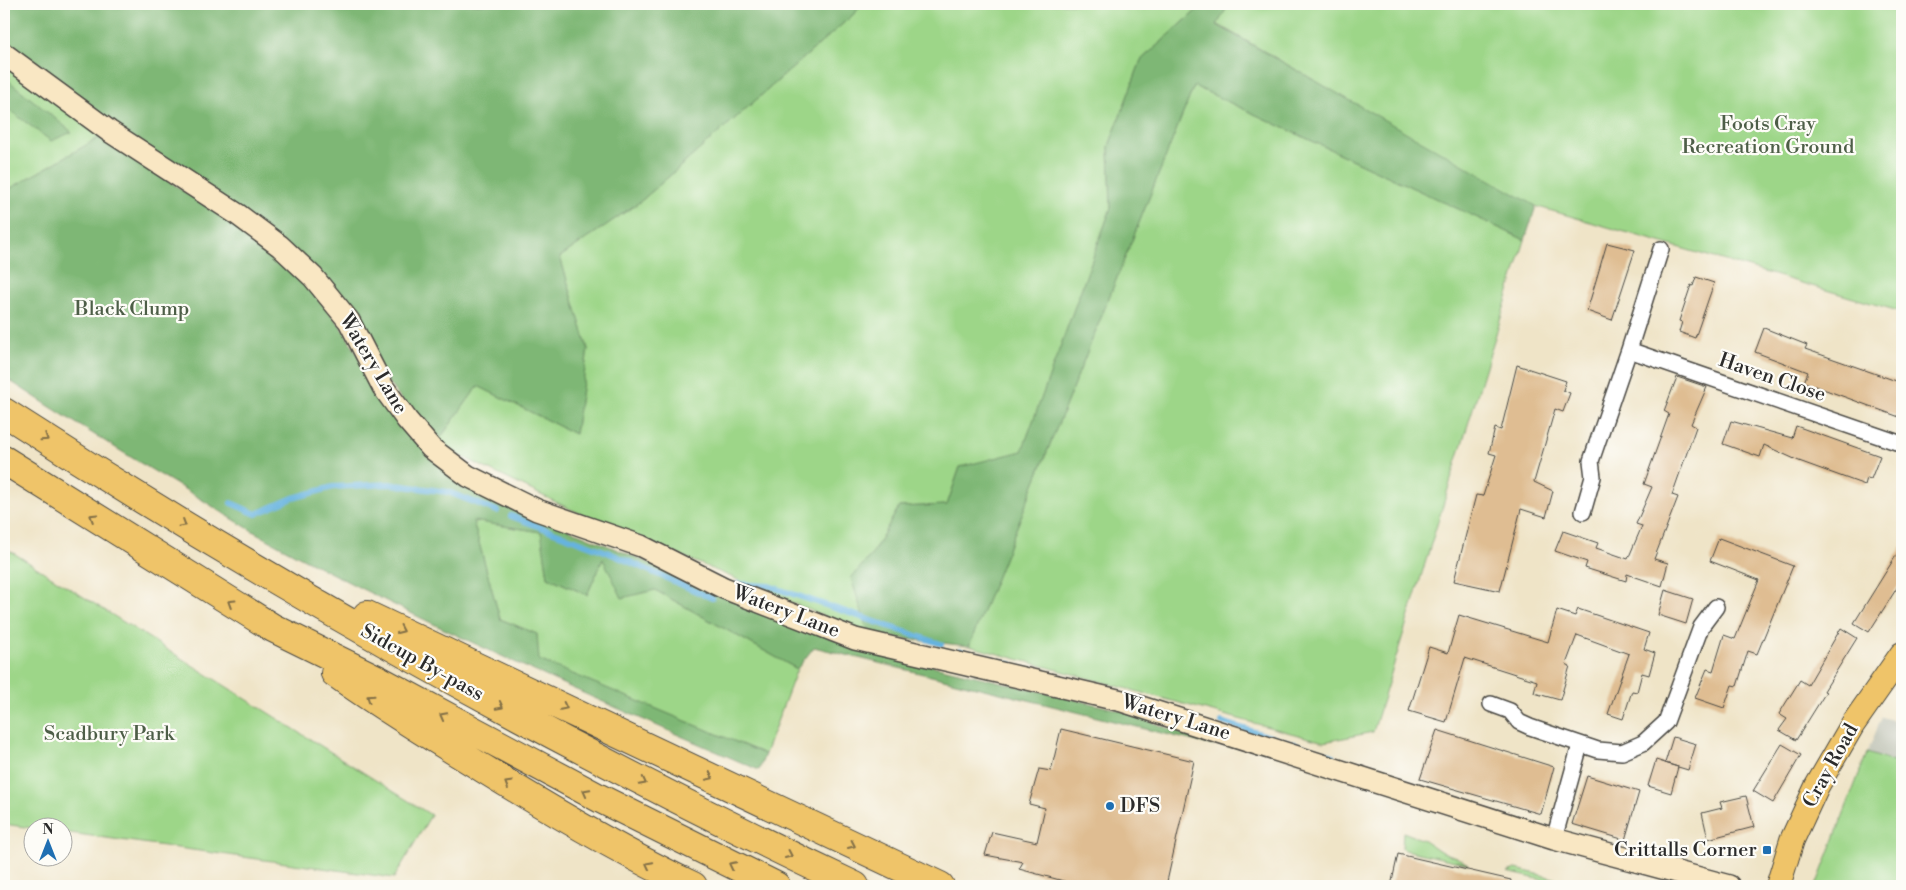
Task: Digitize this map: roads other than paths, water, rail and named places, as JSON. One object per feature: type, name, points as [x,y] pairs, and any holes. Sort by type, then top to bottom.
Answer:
[{"type":"highway","name":"Sidcup By-pass","points":[[4,412],[131,493],[347,622],[617,769],[855,886]]},
{"type":"highway","name":"Sidcup By-pass","points":[[4,460],[273,628],[381,681],[601,800],[776,886]]},
{"type":"highway","points":[[244,561],[454,654],[940,886]]},
{"type":"highway","points":[[273,628],[370,698],[499,779],[592,834],[692,886]]},
{"type":"main road","name":"Cray Road","points":[[1778,886],[1792,840],[1821,778],[1853,724],[1902,654]]},
{"type":"street","name":"Watery Lane","points":[[4,54],[109,131],[237,214],[280,246],[313,277],[349,321],[383,387],[407,420],[431,448],[468,476],[537,510],[641,546],[724,588],[855,639],[1122,701],[1554,839],[1729,886]]},
{"type":"street","points":[[1583,512],[1593,477],[1591,461],[1629,350],[1660,250]]},
{"type":"street","name":"Haven Close","points":[[1629,350],[1902,444]]},
{"type":"street","points":[[1491,704],[1510,711],[1519,722],[1598,750],[1622,752],[1643,743],[1666,722],[1701,627],[1716,607]]},
{"type":"street","points":[[1554,839],[1580,745]]},
{"type":"waterway","points":[[231,503],[256,514],[293,498],[333,487],[389,484],[448,492],[497,511]]},
{"type":"waterway","points":[[511,516],[607,552],[712,598]]},
{"type":"waterway","points":[[738,584],[769,586],[941,644]]},
{"type":"waterway","points":[[960,651],[1012,665]]},
{"type":"waterway","points":[[1222,722],[1333,756]]},
{"type":"place","name":"DFS","points":[[1110,806]]},
{"type":"place","name":"Crittalls Corner","points":[[1767,850]]},
{"type":"park label","name":"Foots Cray Recreation Ground","points":[[1768,136]]},
{"type":"park label","name":"Black Clump","points":[[132,309]]},
{"type":"park label","name":"Scadbury Park","points":[[109,734]]}]
